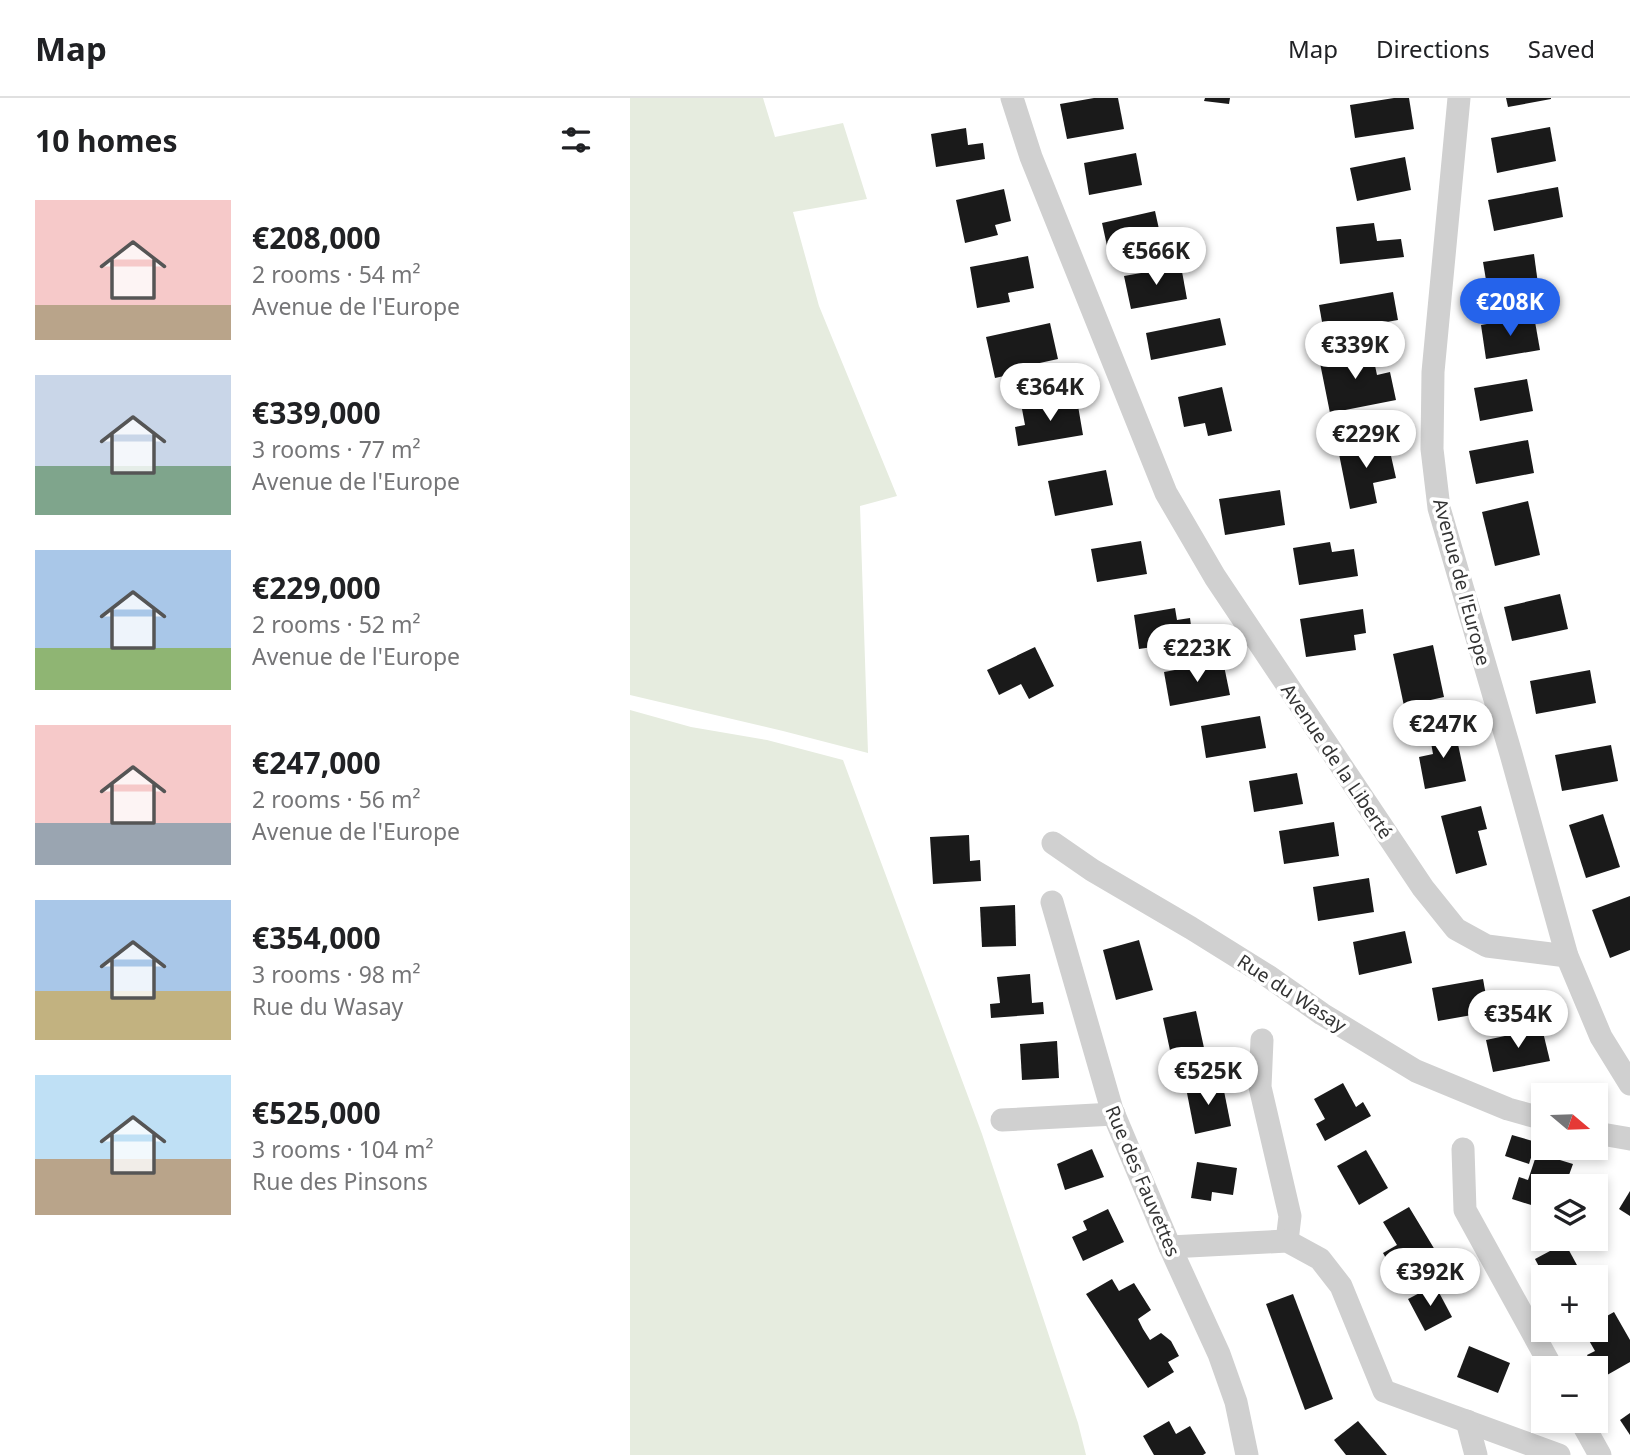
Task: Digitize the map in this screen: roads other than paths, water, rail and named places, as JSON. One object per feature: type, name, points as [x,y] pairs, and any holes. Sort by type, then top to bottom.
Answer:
[{"type":"street","name":"Avenue de la Liberté","points":[[1012,98],[1031,157],[1166,493],[1215,577],[1423,888],[1456,929],[1487,946],[1567,956]]},
{"type":"street","name":"Avenue de l'Europe","points":[[1459,98],[1433,372],[1432,449],[1439,508],[1567,956],[1601,1037],[1630,1084]]},
{"type":"street","name":"Rue du Wasay","points":[[1053,843],[1092,870],[1191,928],[1268,976],[1322,1014],[1416,1071],[1508,1109],[1531,1115]]},
{"type":"street","name":"Rue des Fauvettes","points":[[1052,902],[1114,1114],[1219,1354],[1236,1402],[1247,1455]]},
{"type":"street","points":[[1262,1040],[1260,1087],[1290,1216],[1287,1241]]},
{"type":"street","points":[[1002,1120],[1114,1114]]},
{"type":"street","points":[[1608,1135],[1630,1139]]},
{"type":"street","points":[[1464,1149],[1465,1210],[1545,1356]]},
{"type":"street","points":[[1170,1247],[1287,1241],[1320,1259],[1341,1286],[1384,1391],[1559,1455]]},
{"type":"street","points":[[1467,1421],[1476,1455]]},
{"type":"street","points":[[1588,1433],[1600,1455]]}]
